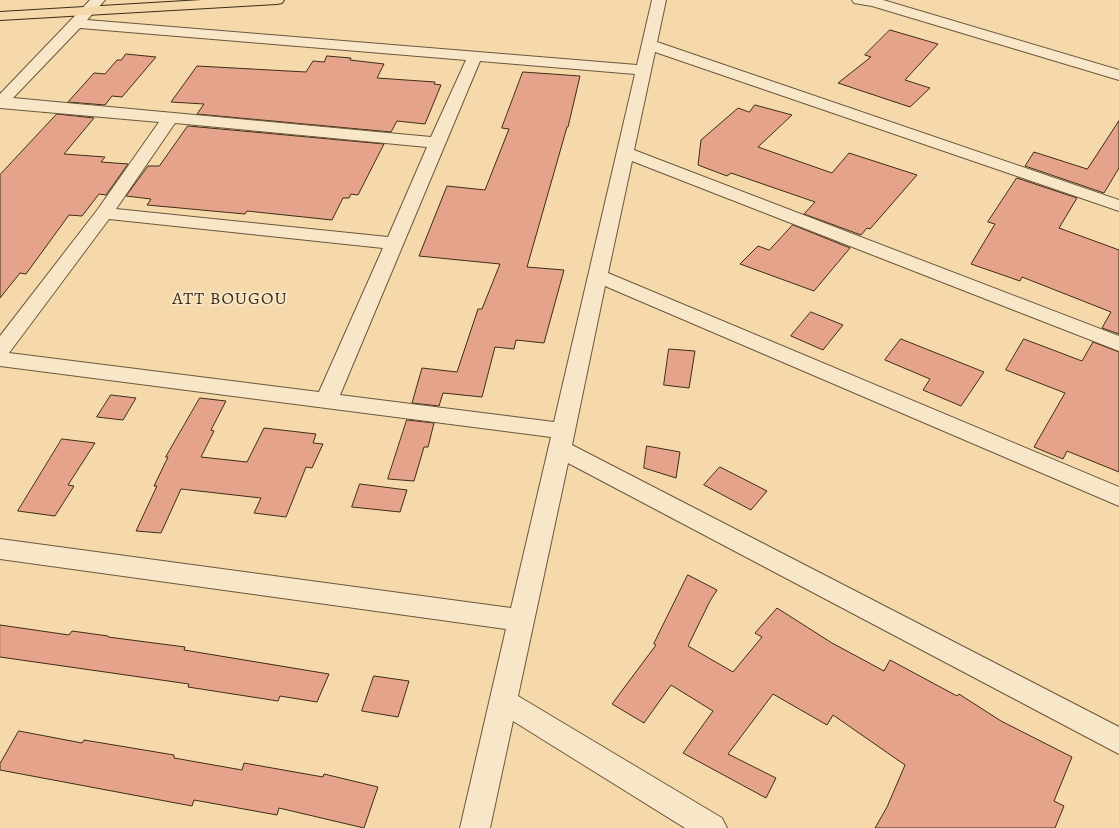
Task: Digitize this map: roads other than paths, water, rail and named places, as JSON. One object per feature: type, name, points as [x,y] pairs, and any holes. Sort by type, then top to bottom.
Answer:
[{"type":"main road","points":[[0,16],[94,5],[277,0]]},
{"type":"street","points":[[475,828],[642,70],[659,0]]},
{"type":"street","points":[[859,0],[874,2],[1119,75]]},
{"type":"street","points":[[0,103],[75,23],[94,5]]},
{"type":"street","points":[[75,23],[642,70]]},
{"type":"street","points":[[648,44],[1119,206]]},
{"type":"street","points":[[326,401],[475,56]]},
{"type":"street","points":[[0,103],[438,143]]},
{"type":"street","points":[[0,350],[104,213],[170,118]]},
{"type":"street","points":[[624,152],[1119,344]]},
{"type":"street","points":[[104,213],[394,244]]},
{"type":"street","points":[[597,275],[1119,497]]},
{"type":"street","points":[[0,359],[326,401],[561,440],[1119,741]]},
{"type":"street","points":[[0,549],[521,620]]},
{"type":"street","points":[[503,701],[712,828]]},
{"type":"district","name":"ATT BOUGOU","points":[[230,300]]}]
